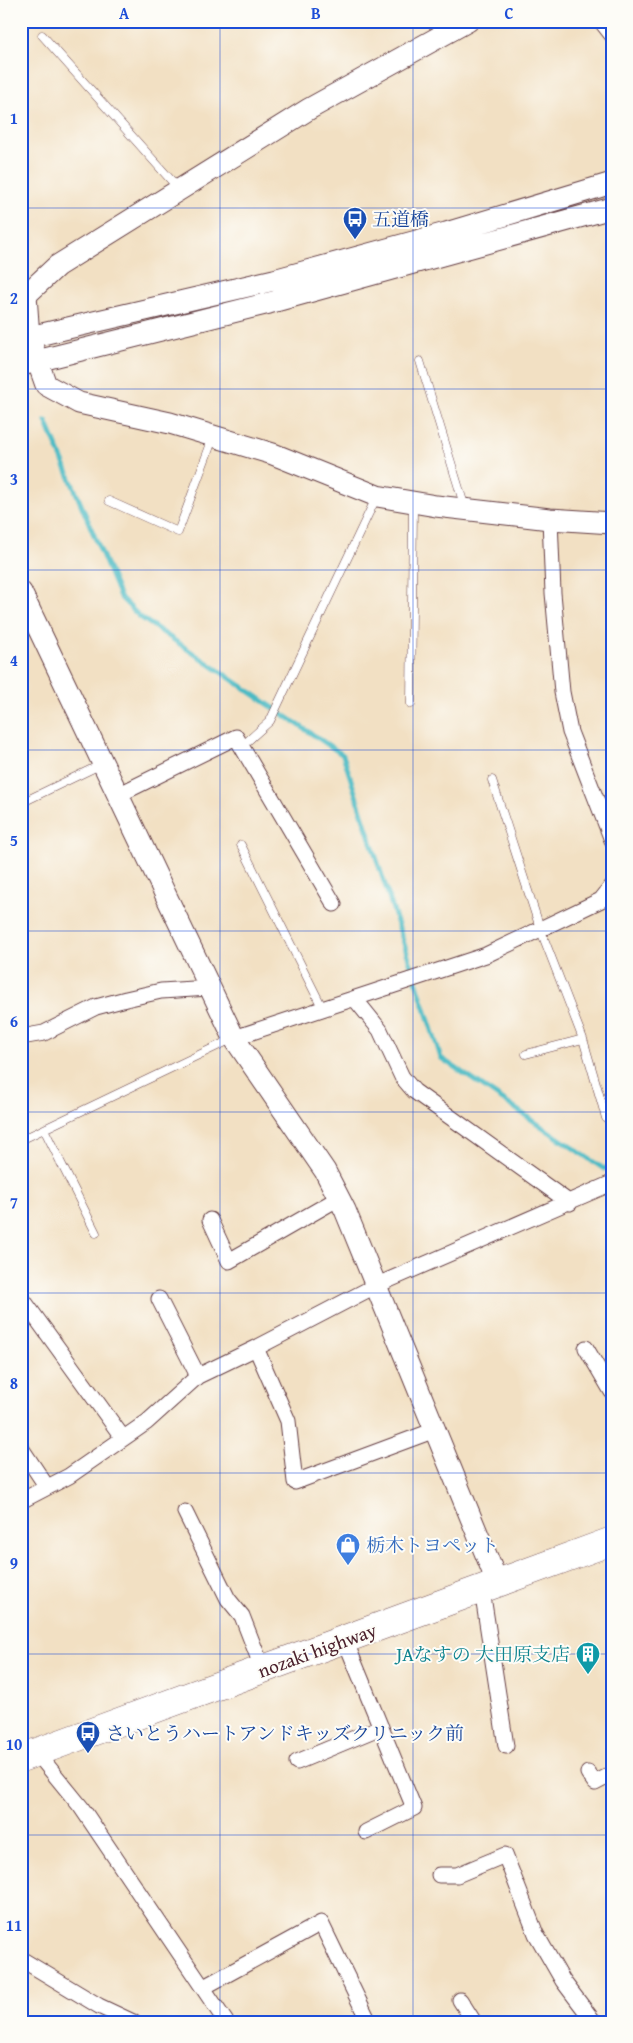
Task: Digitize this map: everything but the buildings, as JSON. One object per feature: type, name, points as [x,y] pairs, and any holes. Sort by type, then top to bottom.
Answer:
[{"type":"highway","name":"nozaki highway","points":[[29,1756],[612,1541]]},
{"type":"street","points":[[601,21],[612,35]]},
{"type":"street","points":[[459,24],[309,109],[57,266],[26,295],[25,338],[29,363],[46,385],[79,403],[170,423],[273,454],[377,496],[466,510],[550,519],[612,523]]},
{"type":"street","points":[[25,338],[274,280],[446,233],[612,183]]},
{"type":"street","points":[[29,363],[269,303],[612,208]]},
{"type":"street","points":[[550,519],[553,593],[562,692],[570,732],[612,840]]},
{"type":"street","points":[[21,592],[234,1038],[325,1171],[339,1198],[435,1430],[490,1587],[506,1746]]},
{"type":"street","points":[[118,795],[236,738],[334,904]]},
{"type":"street","points":[[234,1038],[486,955],[601,900],[612,886]]},
{"type":"street","points":[[21,1037],[44,1033],[96,1007],[126,999],[161,991],[210,988]]},
{"type":"street","points":[[355,999],[380,1030],[402,1076],[414,1091],[570,1203]]},
{"type":"street","points":[[21,1501],[68,1476],[147,1422],[198,1376],[375,1286],[570,1203],[612,1183]]},
{"type":"street","points":[[210,1220],[229,1261],[339,1198]]},
{"type":"street","points":[[21,1297],[123,1438]]},
{"type":"street","points":[[159,1300],[198,1376]]},
{"type":"street","points":[[256,1348],[288,1421],[295,1482],[435,1430]]},
{"type":"street","points":[[586,1348],[612,1392]]},
{"type":"street","points":[[21,1448],[48,1487]]},
{"type":"street","points":[[185,1512],[228,1600],[242,1616],[263,1670]]},
{"type":"street","points":[[345,1640],[414,1808],[366,1832]]},
{"type":"street","points":[[297,1762],[381,1727]]},
{"type":"street","points":[[29,1756],[80,1807],[226,2022]]},
{"type":"street","points":[[588,1773],[594,1783],[612,1774]]},
{"type":"street","points":[[439,1875],[457,1875],[505,1855],[536,1934],[563,1981],[594,2022]]},
{"type":"street","points":[[204,1987],[320,1923],[370,2022]]},
{"type":"street","points":[[21,1958],[100,2006],[133,2022]]},
{"type":"street","points":[[460,2000],[474,2022]]},
{"type":"lane","points":[[42,35],[180,190]]},
{"type":"lane","points":[[420,361],[466,510]]},
{"type":"lane","points":[[109,501],[178,532],[214,436]]},
{"type":"lane","points":[[241,747],[270,720],[377,496]]},
{"type":"lane","points":[[411,704],[413,502]]},
{"type":"lane","points":[[21,803],[103,763]]},
{"type":"lane","points":[[492,780],[541,930],[583,1039],[606,1118]]},
{"type":"lane","points":[[241,845],[323,1010]]},
{"type":"lane","points":[[21,1140],[234,1038]]},
{"type":"lane","points":[[526,1054],[583,1039]]},
{"type":"lane","points":[[44,1129],[96,1233]]},
{"type":"waterway","points":[[46,421],[120,597],[140,617],[343,755],[441,1058],[604,1169],[612,1165]]},
{"type":"place","name":"五道橋","points":[[355,240]]},
{"type":"place","name":"栃木トヨペット","points":[[348,1566]]},
{"type":"place","name":"JAなすの 大田原支店","points":[[588,1675]]},
{"type":"place","name":"さいとうハートアンドキッズクリニック前","points":[[88,1754]]}]
